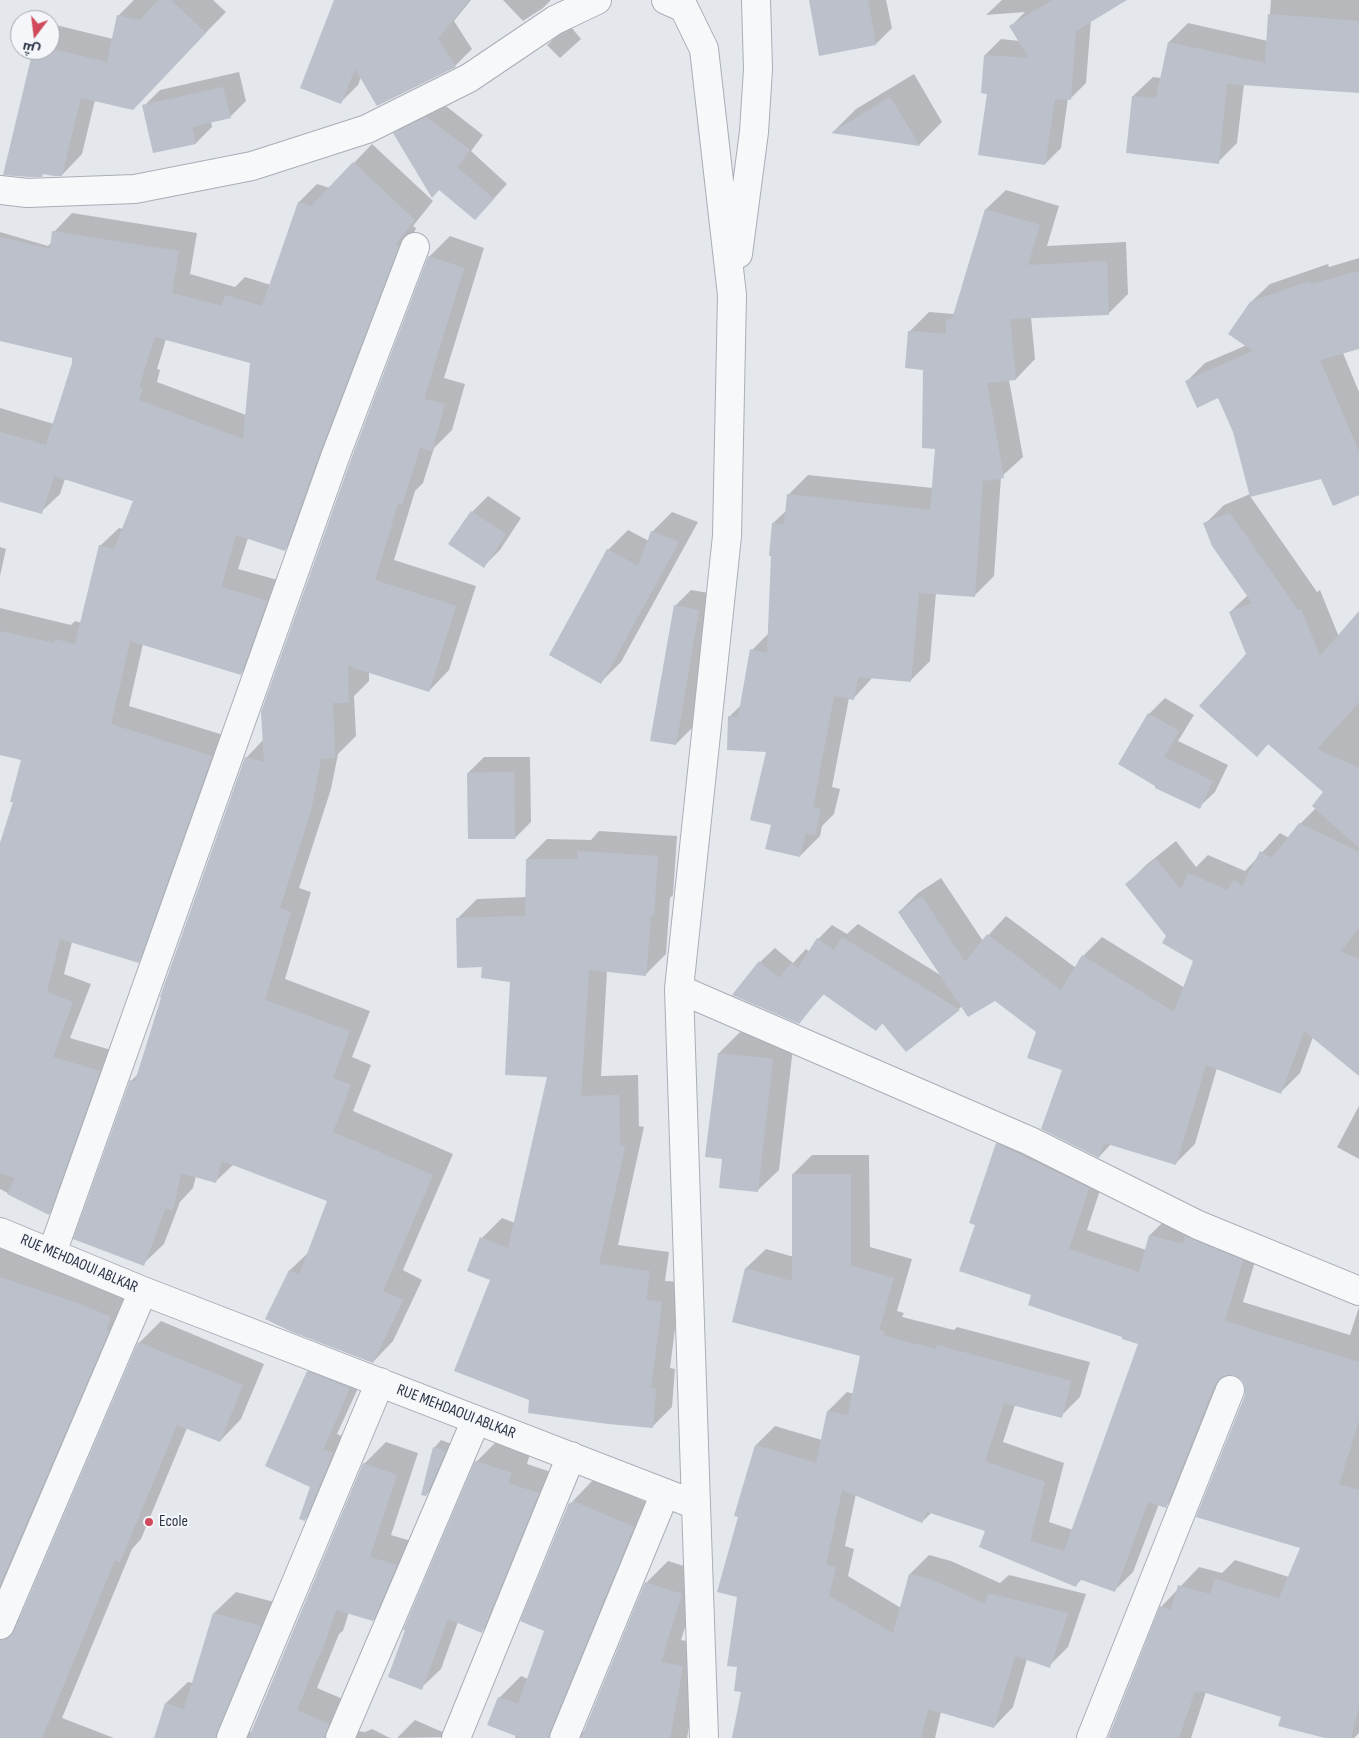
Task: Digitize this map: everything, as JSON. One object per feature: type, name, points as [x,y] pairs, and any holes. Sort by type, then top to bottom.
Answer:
[{"type":"street","points":[[0,190],[27,192],[135,189],[252,166],[367,129],[469,78],[555,20],[597,0]]},
{"type":"street","points":[[666,0],[684,8],[704,49],[732,295]]},
{"type":"street","points":[[704,1738],[679,989],[727,536],[732,295],[754,132],[758,68],[756,0]]},
{"type":"street","points":[[52,1253],[328,476],[415,247]]},
{"type":"street","points":[[679,989],[1030,1141],[1198,1225],[1359,1291]]},
{"type":"street","name":"RUE MEHDAOUI ABLKAR","points":[[0,1232],[143,1291],[696,1505]]},
{"type":"street","points":[[0,1625],[143,1291]]},
{"type":"street","points":[[231,1738],[380,1382]]},
{"type":"street","points":[[1091,1738],[1230,1390]]},
{"type":"street","points":[[340,1738],[476,1420]]},
{"type":"street","points":[[456,1738],[571,1456]]},
{"type":"street","points":[[564,1738],[665,1493]]},
{"type":"building","points":[[158,0],[171,0],[206,33],[133,110],[81,98],[62,176],[43,174],[42,177],[3,175],[31,60],[60,60],[60,51],[107,62],[117,15],[140,20]]},
{"type":"building","points":[[334,0],[469,0],[438,39],[456,67],[377,106],[355,69],[341,104],[300,88]]},
{"type":"building","points":[[809,0],[868,0],[876,45],[819,56]]},
{"type":"building","points":[[1053,0],[1127,0],[1076,31],[1071,100],[1055,99],[1045,165],[978,155],[987,94],[981,93],[984,55],[1029,58],[1009,26]]},
{"type":"building","points":[[1268,14],[1359,21],[1359,93],[1227,84],[1219,164],[1126,153],[1132,96],[1156,98],[1168,42],[1265,63]]},
{"type":"building","points":[[223,87],[231,118],[192,127],[196,144],[153,153],[142,105]]},
{"type":"building","points":[[890,97],[920,146],[831,133]]},
{"type":"building","points":[[426,117],[470,150],[457,167],[494,199],[475,220],[439,190],[432,198],[393,133]]},
{"type":"building","points":[[353,162],[415,220],[395,245],[399,246],[320,452],[285,551],[236,535],[221,587],[267,601],[241,675],[130,641],[111,724],[212,756],[139,963],[60,939],[47,992],[73,1002],[53,1057],[100,1071],[49,1215],[7,1194],[15,1178],[0,1173],[0,843],[13,802],[10,802],[21,760],[0,755],[0,631],[54,643],[55,639],[75,644],[99,545],[114,549],[133,501],[54,476],[42,514],[0,502],[0,432],[46,445],[72,358],[0,341],[0,237],[50,249],[52,231],[179,251],[172,293],[222,306],[225,295],[262,306],[298,202],[311,206]],"holes":[[[155,337],[250,363],[243,439],[139,400],[143,388],[139,387]]]},
{"type":"building","points":[[985,209],[1040,225],[1028,265],[1107,261],[1109,315],[1010,319],[1016,380],[987,383],[1004,478],[983,481],[975,597],[919,593],[911,682],[858,677],[854,700],[834,696],[813,807],[821,809],[815,835],[806,833],[800,857],[765,849],[771,825],[750,820],[766,752],[727,750],[728,716],[738,717],[750,649],[767,653],[771,556],[769,556],[772,523],[784,524],[787,494],[930,510],[935,449],[922,448],[923,370],[905,368],[908,331],[946,334],[946,319],[952,319]]},
{"type":"building","points":[[428,256],[464,268],[424,399],[445,404],[432,451],[420,448],[402,505],[398,504],[375,580],[456,606],[429,692],[348,666],[349,703],[333,703],[335,758],[321,759],[311,811],[280,908],[291,912],[265,1000],[350,1031],[333,1078],[351,1085],[333,1132],[433,1175],[383,1291],[403,1300],[373,1363],[292,1332],[265,1319],[289,1270],[299,1275],[327,1201],[222,1161],[216,1183],[181,1173],[173,1210],[165,1209],[144,1266],[73,1239],[130,1080],[135,1081],[160,997],[245,757],[264,762],[261,712],[350,462]]},
{"type":"building","points":[[1359,271],[1359,349],[1320,360],[1359,452],[1359,495],[1333,506],[1321,479],[1250,497],[1233,432],[1218,398],[1197,408],[1185,381],[1253,351],[1228,334],[1250,302],[1310,281],[1311,284]]},
{"type":"building","points":[[471,511],[506,534],[484,568],[448,544]]},
{"type":"building","points":[[1230,513],[1298,610],[1301,609],[1320,656],[1359,611],[1359,702],[1317,749],[1359,768],[1359,848],[1312,806],[1323,792],[1268,744],[1257,757],[1199,706],[1246,654],[1229,612],[1252,603],[1212,546],[1203,523]]},
{"type":"building","points":[[651,531],[679,542],[601,684],[549,655],[607,549],[638,566]]},
{"type":"building","points":[[674,605],[699,610],[676,745],[650,741]]},
{"type":"building","points":[[1148,713],[1179,731],[1164,757],[1213,781],[1200,809],[1155,788],[1155,786],[1118,764]]},
{"type":"building","points":[[514,772],[515,839],[468,839],[467,773]]},
{"type":"building","points":[[1299,823],[1359,852],[1359,928],[1340,952],[1359,958],[1359,1076],[1304,1031],[1281,1094],[1206,1065],[1176,1165],[1104,1143],[1099,1158],[1041,1129],[1062,1070],[1027,1058],[1036,1032],[995,1001],[968,1017],[898,912],[922,896],[965,962],[987,934],[1061,990],[1082,955],[1174,1012],[1193,961],[1162,943],[1166,936],[1125,884],[1156,859],[1181,890],[1188,873],[1227,890],[1234,880],[1242,886],[1260,851],[1272,858]]},
{"type":"building","points":[[578,851],[658,856],[654,916],[651,916],[646,976],[589,970],[581,1096],[619,1095],[620,1145],[625,1147],[599,1264],[650,1271],[646,1300],[662,1302],[651,1388],[656,1389],[653,1428],[528,1413],[529,1400],[454,1371],[490,1280],[467,1271],[480,1237],[508,1248],[547,1077],[505,1075],[510,982],[481,978],[482,967],[457,968],[456,918],[525,916],[526,859],[577,859]]},
{"type":"building","points":[[842,937],[960,1010],[906,1052],[882,1023],[876,1031],[823,994],[799,1024],[732,995],[759,961],[779,978],[791,963],[798,968],[817,938],[834,950]]},
{"type":"building","points":[[718,1053],[773,1059],[758,1192],[719,1188],[722,1159],[705,1157]]},
{"type":"building","points":[[996,1143],[1089,1188],[1069,1249],[1139,1272],[1149,1235],[1183,1244],[1185,1236],[1243,1260],[1225,1321],[1359,1362],[1359,1421],[1339,1484],[1359,1490],[1359,1707],[1351,1738],[1325,1738],[1278,1726],[1281,1717],[1195,1691],[1179,1738],[1108,1738],[1160,1606],[1171,1610],[1178,1585],[1210,1594],[1215,1579],[1279,1598],[1300,1548],[1196,1517],[1245,1395],[1245,1387],[1242,1380],[1236,1376],[1228,1375],[1221,1377],[1215,1384],[1166,1508],[1148,1502],[1115,1592],[1079,1579],[1076,1587],[979,1547],[985,1531],[927,1512],[922,1523],[842,1490],[826,1565],[836,1567],[829,1596],[893,1633],[909,1574],[931,1579],[985,1604],[988,1593],[1068,1613],[1050,1668],[1015,1656],[994,1728],[928,1709],[921,1738],[732,1738],[741,1692],[734,1691],[737,1667],[727,1666],[737,1597],[717,1592],[738,1517],[734,1516],[755,1445],[816,1463],[827,1411],[848,1415],[860,1356],[732,1322],[745,1268],[792,1281],[792,1174],[851,1174],[851,1266],[894,1278],[879,1330],[885,1332],[884,1336],[936,1349],[937,1345],[1071,1381],[1062,1418],[1004,1403],[985,1461],[1045,1482],[1030,1541],[1064,1551],[1138,1344],[1028,1305],[1031,1295],[959,1271],[975,1225],[969,1223]]},
{"type":"building","points":[[0,1277],[78,1303],[111,1317],[106,1329],[109,1331],[0,1585]]},
{"type":"building","points":[[138,1342],[243,1385],[220,1442],[177,1425],[120,1562],[115,1560],[42,1738],[0,1738],[0,1640],[9,1638],[14,1631]]},
{"type":"building","points":[[307,1371],[350,1388],[323,1450],[333,1453],[305,1521],[299,1519],[310,1487],[265,1466]]},
{"type":"building","points":[[433,1447],[446,1451],[426,1496],[421,1495]]},
{"type":"building","points":[[475,1461],[512,1473],[508,1483],[539,1493],[482,1633],[448,1619],[422,1690],[388,1677],[405,1630],[403,1630]]},
{"type":"building","points":[[363,1463],[397,1475],[370,1557],[397,1565],[373,1621],[336,1610],[321,1654],[297,1710],[329,1724],[325,1738],[249,1737]]},
{"type":"building","points":[[573,1501],[634,1527],[549,1738],[521,1738],[487,1725],[498,1697],[518,1704],[544,1631],[520,1621],[569,1503],[572,1504]]},
{"type":"building","points":[[645,1582],[682,1594],[661,1662],[683,1666],[670,1738],[581,1738]]},
{"type":"building","points":[[213,1613],[261,1626],[216,1738],[154,1738],[165,1703],[184,1709]]},
{"type":"place","name":"Ecole","points":[[149,1522]]}]
